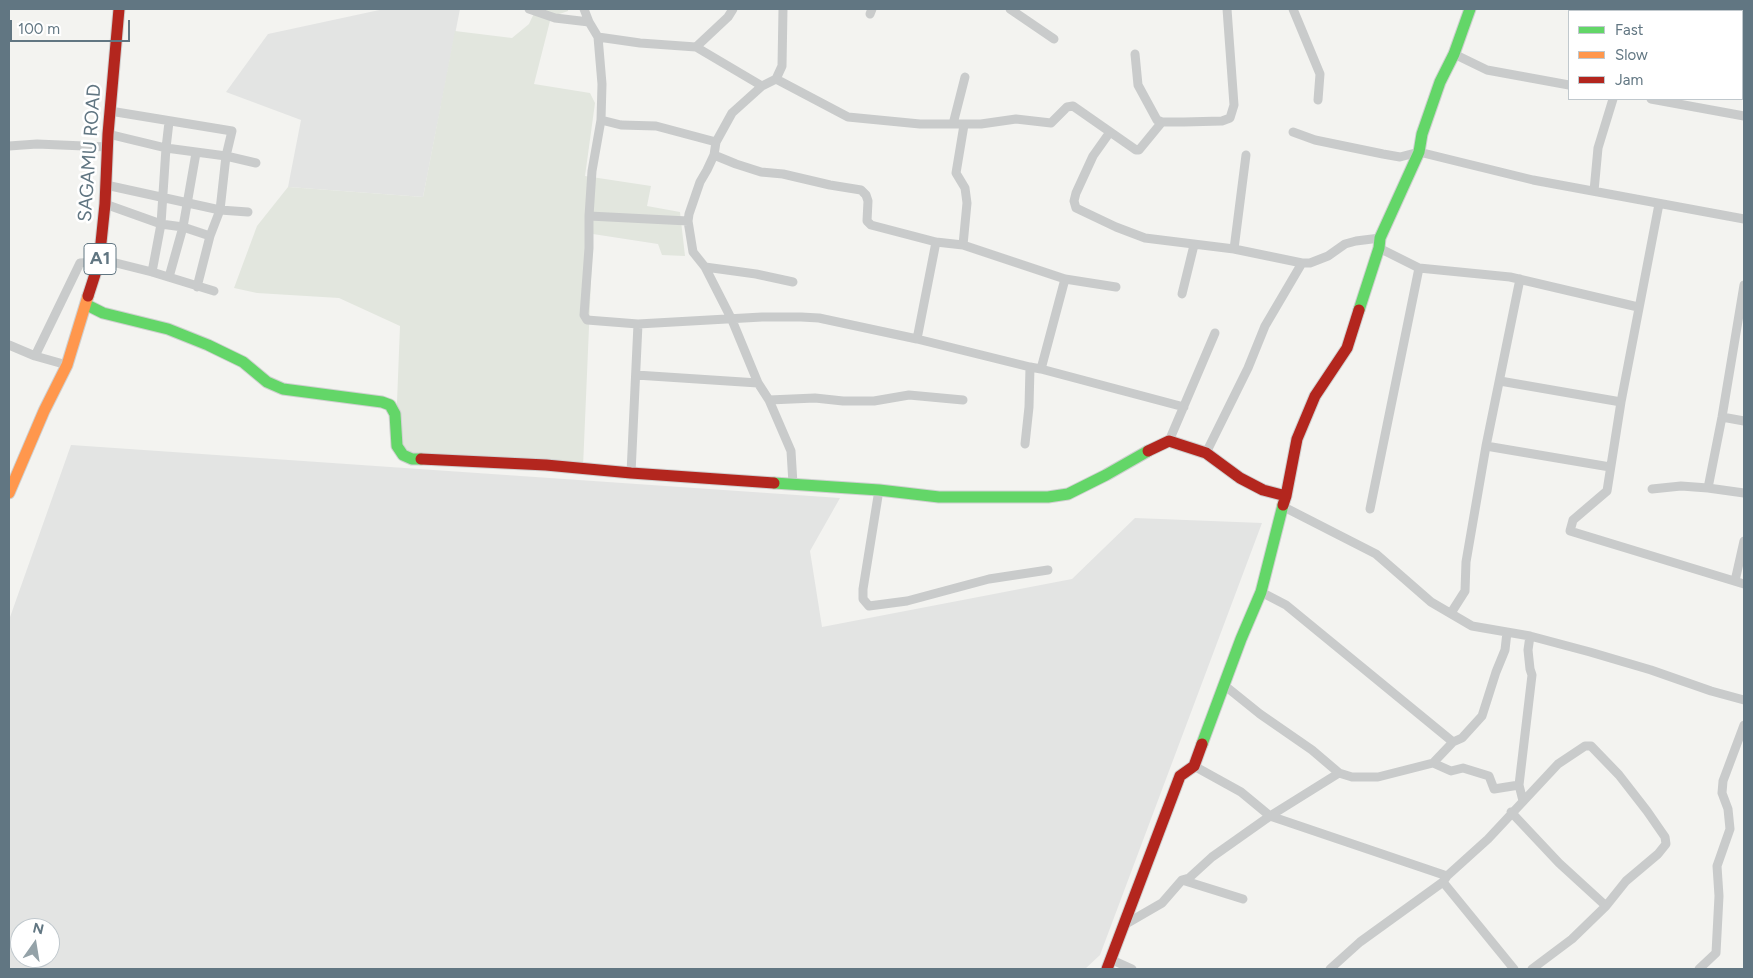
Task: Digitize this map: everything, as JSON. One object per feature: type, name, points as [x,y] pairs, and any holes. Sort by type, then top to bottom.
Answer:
[{"type":"main road","name":"SAGAMU ROAD","points":[[9,490],[44,411],[67,365],[99,262],[119,9]]},
{"type":"main road","points":[[1108,964],[1180,776],[1194,766],[1241,639],[1261,592],[1284,501],[1297,439],[1315,396],[1347,348],[1380,243],[1419,152],[1422,134],[1440,82],[1454,54],[1470,9]]},
{"type":"main road","points":[[87,305],[103,313],[168,329],[208,345],[243,362],[267,382],[283,389],[382,402],[390,405],[394,414],[398,446],[404,455],[412,459],[546,465],[963,498],[1048,497],[1068,494],[1169,441],[1206,453],[1240,478],[1284,501]]},
{"type":"street","points":[[529,9],[555,18],[589,22]]},
{"type":"street","points":[[584,9],[598,37],[602,84],[601,120],[592,171],[589,216],[589,248],[584,315],[587,320],[638,324],[762,317],[819,318],[1041,369],[1184,407]]},
{"type":"street","points":[[696,47],[728,17],[733,9]]},
{"type":"street","points":[[783,9],[782,66],[776,79],[762,86],[732,113],[716,142],[714,155],[693,199],[688,221],[693,252],[705,267],[732,320],[758,383],[769,400],[791,451],[793,484]]},
{"type":"street","points":[[1010,9],[1054,39]]},
{"type":"street","points":[[1135,54],[1138,84],[1157,120],[1162,122],[1222,121],[1230,118],[1234,105],[1227,9]]},
{"type":"street","points":[[1293,9],[1320,74],[1318,100]]},
{"type":"street","points":[[598,37],[640,43],[696,47],[762,86]]},
{"type":"street","points":[[1454,54],[1487,70],[1568,85]]},
{"type":"street","points":[[953,124],[965,77]]},
{"type":"street","points":[[776,79],[848,117],[936,125],[981,124],[1007,119],[1051,123],[1067,108],[1073,106],[1133,149],[1139,150],[1162,122]]},
{"type":"street","points":[[1594,191],[1598,148],[1612,100]]},
{"type":"street","points":[[1656,100],[1744,116]]},
{"type":"street","points":[[110,111],[232,131],[226,156],[220,210],[210,236],[197,287]]},
{"type":"street","points":[[601,120],[622,125],[656,126],[716,142]]},
{"type":"street","points":[[152,272],[161,224],[166,148],[170,122]]},
{"type":"street","points":[[963,245],[967,203],[965,188],[956,173],[964,125]]},
{"type":"street","points":[[1110,132],[1093,156],[1076,193],[1074,201],[1076,208],[1145,238],[1234,249],[1302,263],[1310,263],[1328,256],[1345,244],[1356,241],[1380,243],[1419,268],[1520,279],[1638,307]]},
{"type":"street","points":[[1293,132],[1315,140],[1400,157],[1419,152],[1533,180],[1744,219]]},
{"type":"street","points":[[108,134],[166,148],[226,156],[256,163]]},
{"type":"street","points":[[9,146],[37,144],[108,147]]},
{"type":"street","points":[[169,277],[183,228],[196,153]]},
{"type":"street","points":[[714,155],[761,172],[783,174],[861,190],[866,195],[868,201],[867,221],[870,225],[936,242],[963,245],[1065,279],[1116,287]]},
{"type":"street","points":[[1234,249],[1246,155]]},
{"type":"street","points":[[106,186],[220,210],[248,212]]},
{"type":"street","points":[[105,204],[161,224],[210,236]]},
{"type":"street","points":[[1659,204],[1638,307],[1607,491],[1573,520],[1570,531],[1740,582],[1744,541]]},
{"type":"street","points":[[589,216],[688,221]]},
{"type":"street","points":[[917,339],[936,242]]},
{"type":"street","points":[[1182,294],[1194,245]]},
{"type":"street","points":[[34,356],[78,265],[83,262],[108,262],[152,272],[214,291]]},
{"type":"street","points":[[1206,453],[1248,368],[1265,326],[1302,263]]},
{"type":"street","points":[[705,267],[756,274],[792,282]]},
{"type":"street","points":[[1370,509],[1419,268]]},
{"type":"street","points":[[1041,369],[1065,279]]},
{"type":"street","points":[[1451,613],[1465,591],[1466,562],[1486,446],[1520,279]]},
{"type":"street","points":[[1708,488],[1742,317],[1744,285]]},
{"type":"street","points":[[631,473],[638,324]]},
{"type":"street","points":[[1169,441],[1215,333]]},
{"type":"street","points":[[9,345],[34,356],[67,365]]},
{"type":"street","points":[[1025,444],[1029,407],[1030,368]]},
{"type":"street","points":[[636,376],[758,383]]},
{"type":"street","points":[[1500,380],[1621,402]]},
{"type":"street","points":[[769,400],[815,398],[843,401],[874,401],[909,395],[963,400]]},
{"type":"street","points":[[1722,417],[1744,421]]},
{"type":"street","points":[[1486,446],[1610,467]]},
{"type":"street","points":[[1652,489],[1681,486],[1744,493]]},
{"type":"street","points":[[879,490],[863,589],[863,600],[869,606],[907,601],[989,579],[1048,570]]},
{"type":"street","points":[[1284,501],[1376,554],[1431,602],[1472,626],[1530,636],[1590,652],[1744,700]]},
{"type":"street","points":[[1261,592],[1286,605],[1453,742]]},
{"type":"street","points":[[1224,685],[1260,714],[1312,750],[1339,773],[1352,777],[1378,777],[1433,763],[1453,742],[1462,738],[1482,716],[1505,650],[1507,632]]},
{"type":"street","points":[[1523,801],[1519,785],[1532,675],[1528,650],[1530,636]]},
{"type":"street","points":[[1699,969],[1716,954],[1719,896],[1716,866],[1730,829],[1728,809],[1722,792],[1723,781],[1744,725]]},
{"type":"street","points":[[1330,969],[1360,942],[1445,879],[1488,839],[1511,812],[1558,764],[1584,746],[1591,746],[1619,775],[1665,837],[1666,844],[1658,854],[1626,881],[1606,906],[1572,939],[1532,969]]},
{"type":"street","points":[[1433,763],[1451,771],[1463,768],[1489,776],[1494,789],[1519,785]]},
{"type":"street","points":[[1194,766],[1241,792],[1270,816],[1445,879],[1510,968]]},
{"type":"street","points":[[1124,925],[1162,903],[1182,880],[1189,878],[1212,857],[1270,816],[1339,773]]},
{"type":"street","points":[[1511,812],[1559,863],[1606,906]]},
{"type":"street","points":[[1182,880],[1243,899]]},
{"type":"street","points":[[1108,964],[1132,969]]},
{"type":"shaded area","points":[[384,9],[460,9],[423,197],[288,187],[301,120],[226,92],[268,34]]},
{"type":"shaded area","points":[[536,9],[568,9],[568,11],[551,17],[534,84],[590,93],[595,103],[585,176],[651,186],[647,206],[680,212],[685,256],[662,255],[658,244],[593,234],[583,467],[395,453],[400,326],[339,298],[257,293],[234,288],[257,226],[288,187],[423,197],[455,31],[512,38],[529,24]]},
{"type":"shaded area","points":[[71,445],[840,498],[810,551],[822,627],[1072,579],[1135,518],[1262,523],[1100,955],[1085,969],[9,969],[9,620]]},
{"type":"traffic: fast","points":[[1359,310],[1379,248],[1380,238],[1419,152],[1422,134],[1440,82],[1454,54],[1470,9]]},
{"type":"traffic: fast","points":[[87,305],[103,313],[168,329],[208,345],[243,362],[267,382],[283,389],[382,402],[390,405],[395,414],[397,446],[403,455],[412,459],[421,459]]},
{"type":"traffic: fast","points":[[774,483],[879,490],[939,497],[1048,497],[1068,494],[1148,451]]},
{"type":"traffic: fast","points":[[1202,744],[1241,639],[1261,592],[1283,505]]},
{"type":"traffic: slow","points":[[9,493],[44,411],[67,365],[88,296]]},
{"type":"traffic: jam","points":[[88,296],[99,262],[119,9]]},
{"type":"traffic: jam","points":[[1283,505],[1297,439],[1315,396],[1347,348],[1359,310]]},
{"type":"traffic: jam","points":[[1148,451],[1169,441],[1206,453],[1240,478],[1263,490],[1286,496]]},
{"type":"traffic: jam","points":[[421,459],[546,465],[774,483]]},
{"type":"traffic: jam","points":[[1107,969],[1180,776],[1194,766],[1202,744]]}]
